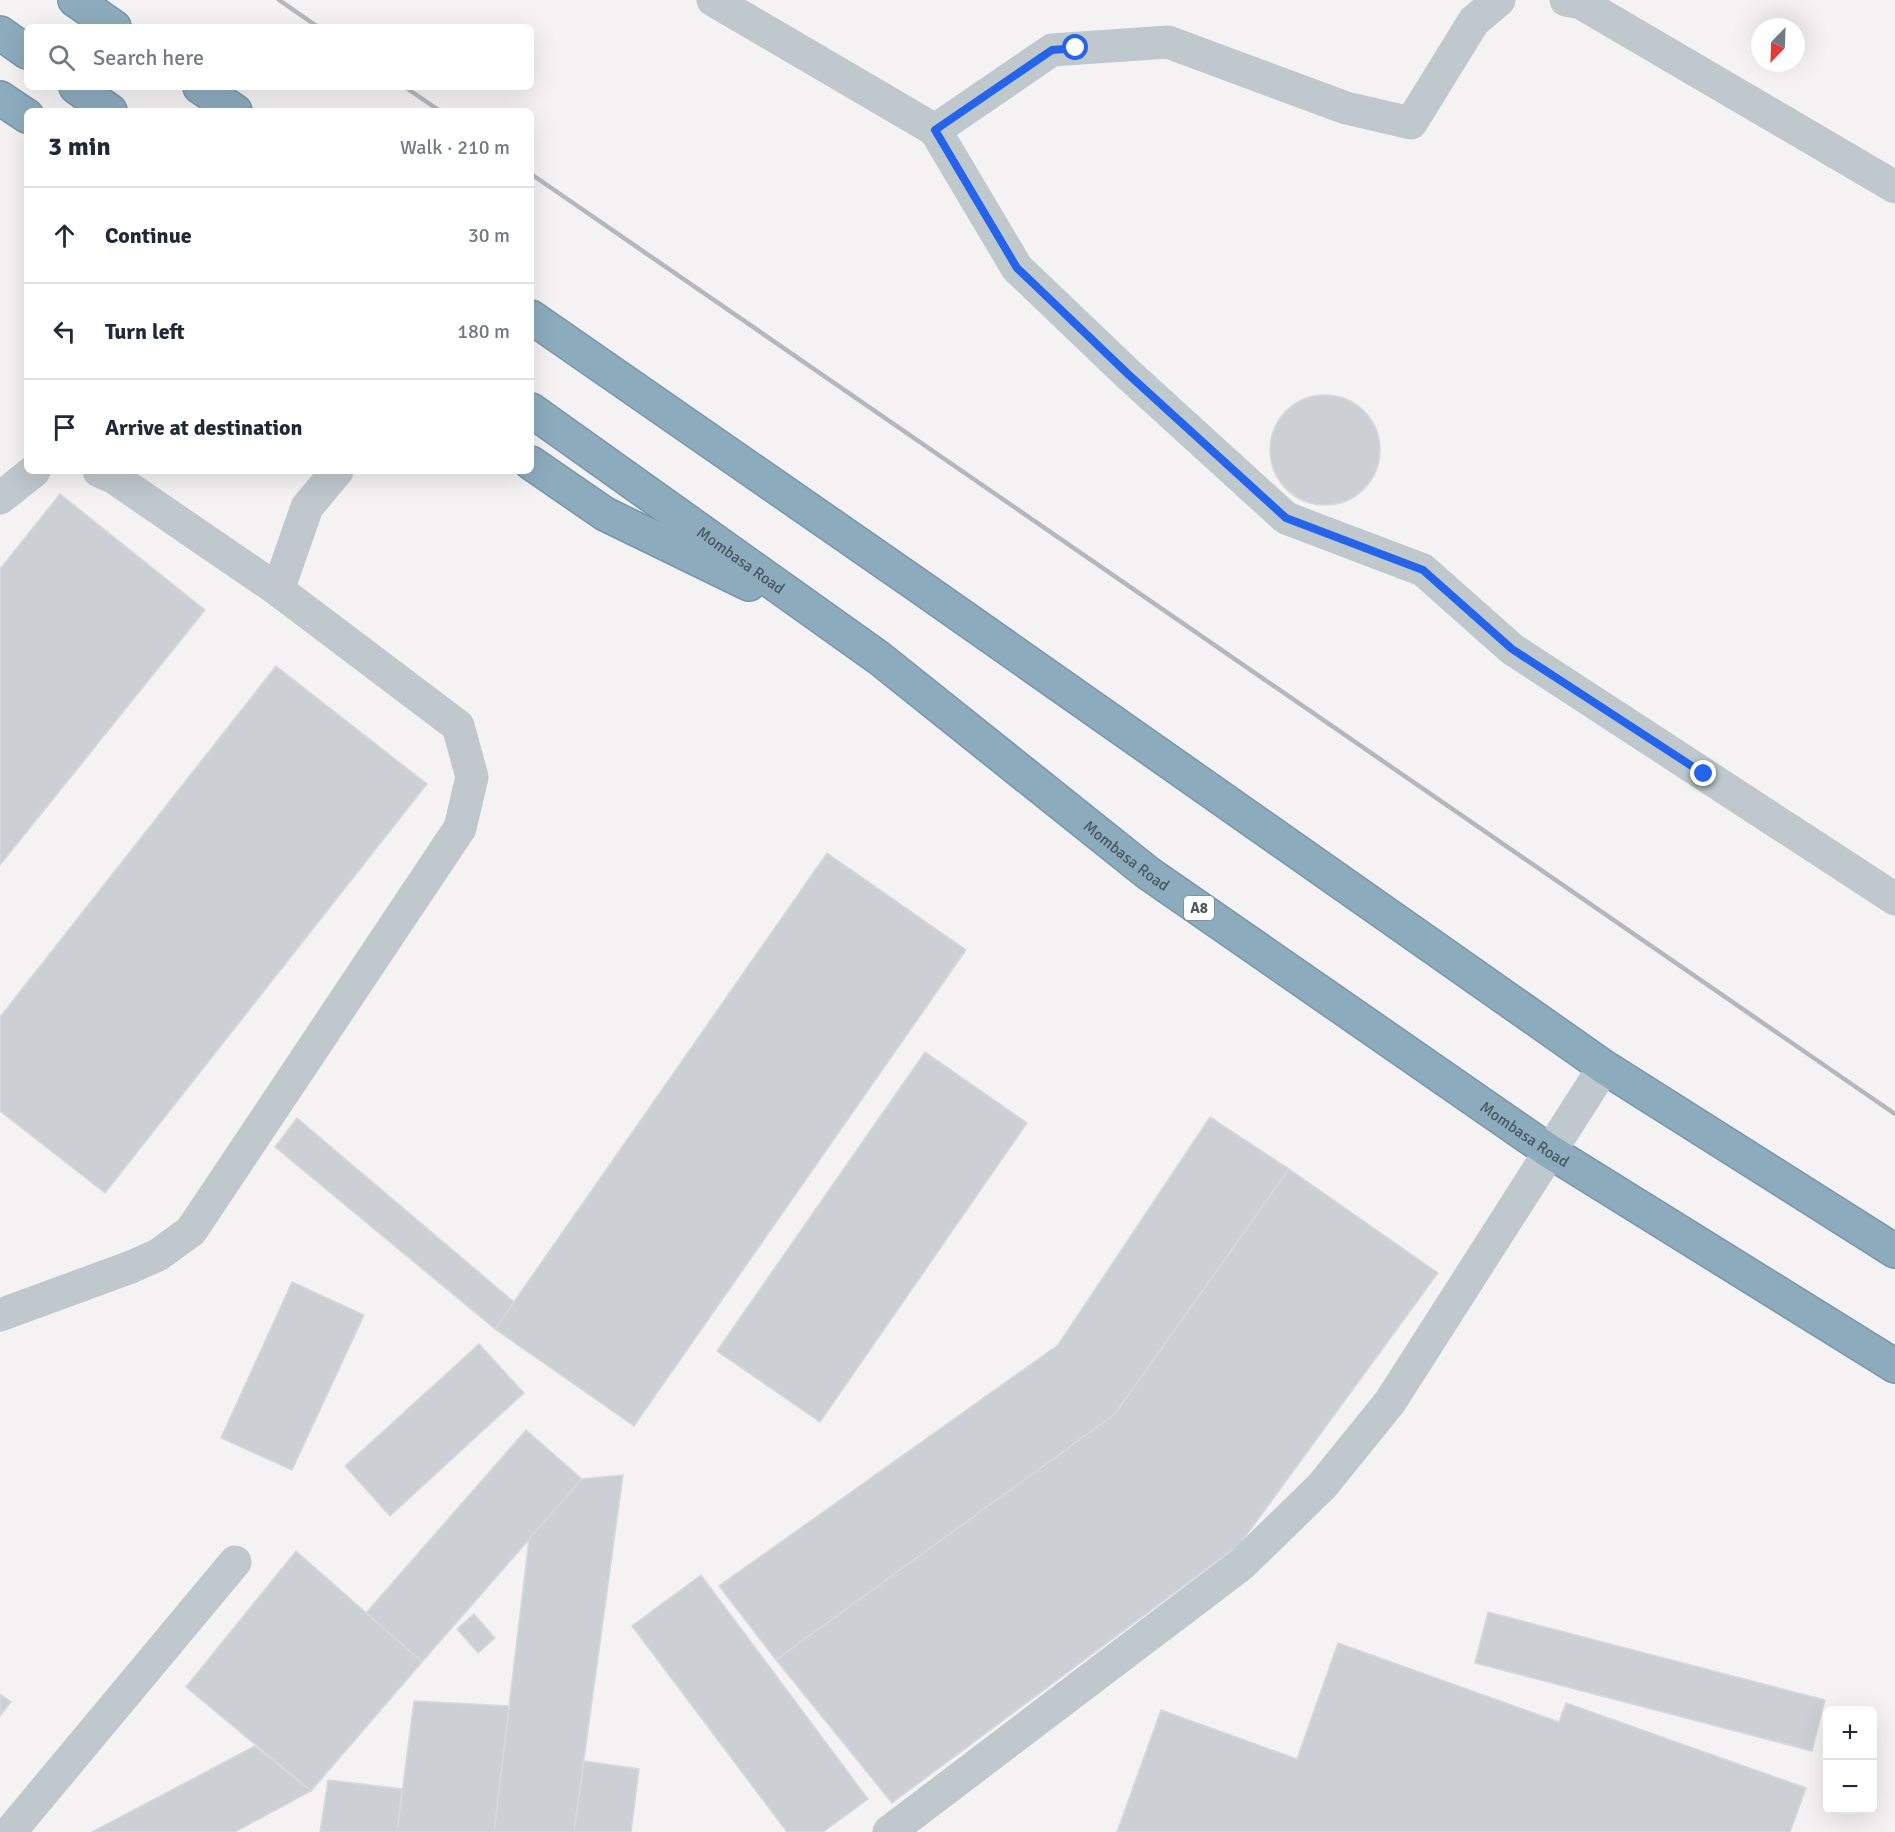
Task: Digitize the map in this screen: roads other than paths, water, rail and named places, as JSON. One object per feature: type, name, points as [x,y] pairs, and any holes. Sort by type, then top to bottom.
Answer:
[{"type":"highway","points":[[75,0],[110,24]]},
{"type":"highway","points":[[0,33],[24,50]]},
{"type":"highway","points":[[80,90],[106,108]]},
{"type":"highway","points":[[204,90],[231,108]]},
{"type":"highway","points":[[0,98],[24,114]]},
{"type":"highway","points":[[534,319],[1604,1067],[1895,1251]]},
{"type":"highway","name":"Mombasa Road","points":[[534,412],[879,658],[1148,873],[1549,1151],[1895,1366]]},
{"type":"highway","points":[[534,465],[605,514],[832,623]]},
{"type":"street","points":[[713,0],[935,130],[1017,268],[1129,375],[1286,518],[1423,570],[1512,649],[1895,899]]},
{"type":"street","points":[[935,130],[1052,50],[1168,42],[1346,108],[1411,123],[1474,21],[1499,0]]},
{"type":"street","points":[[1566,0],[1581,3],[1895,187]]},
{"type":"street","points":[[0,498],[30,474]]},
{"type":"street","points":[[0,1315],[131,1267],[158,1255],[192,1231],[460,828],[472,777],[458,726],[278,590],[106,474]]},
{"type":"street","points":[[278,590],[307,507],[334,474]]},
{"type":"street","points":[[889,1832],[1242,1564],[1322,1486],[1390,1402],[1604,1067]]},
{"type":"street","points":[[10,1832],[235,1562]]},
{"type":"railway","points":[[279,0],[314,24]]},
{"type":"railway","points":[[409,90],[436,108]]},
{"type":"railway","points":[[534,176],[1895,1114]]}]
